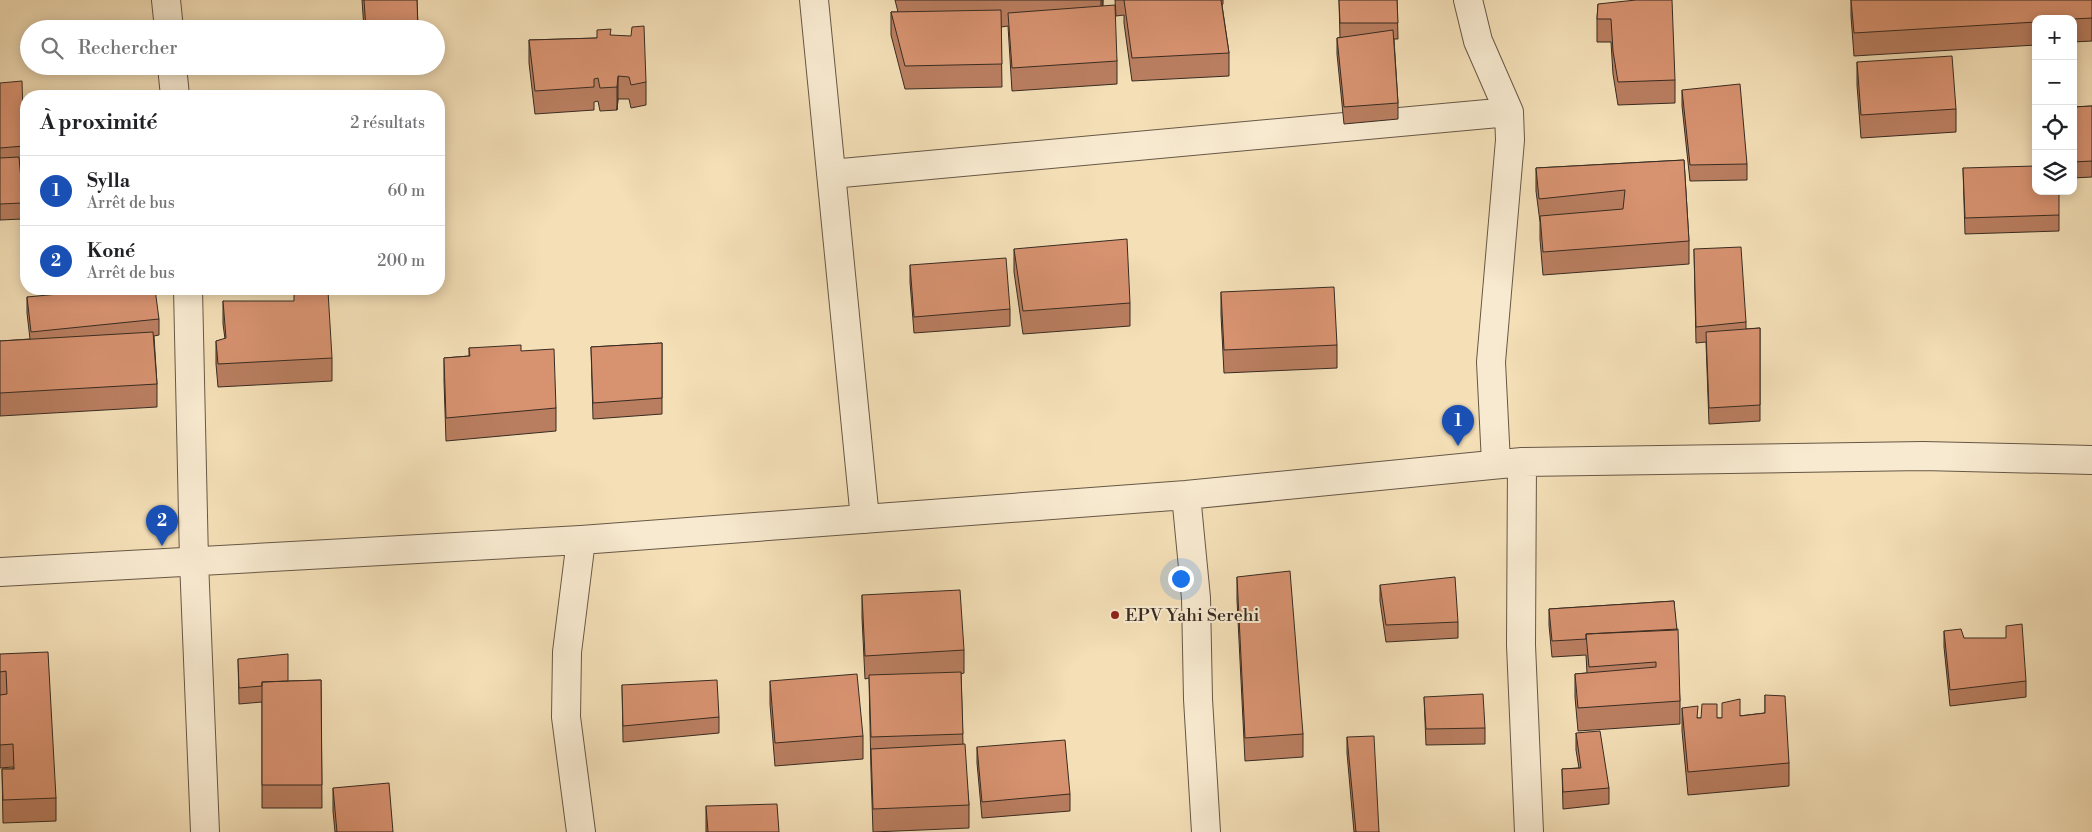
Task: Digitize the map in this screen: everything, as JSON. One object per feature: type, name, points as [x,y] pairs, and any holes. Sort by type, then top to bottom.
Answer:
[{"type":"street","points":[[166,0],[168,20]]},
{"type":"street","points":[[814,0],[865,519]]},
{"type":"street","points":[[1468,0],[1478,40],[1508,112],[1510,140],[1491,362],[1509,462],[1521,645],[1529,832]]},
{"type":"street","points":[[173,75],[174,90]]},
{"type":"street","points":[[831,174],[1508,112]]},
{"type":"street","points":[[188,295],[194,561],[205,832]]},
{"type":"street","points":[[0,572],[581,540],[1186,495],[1509,462],[1923,456],[2092,460]]},
{"type":"street","points":[[1186,495],[1196,598],[1198,699],[1206,832]]},
{"type":"street","points":[[581,540],[567,652],[566,717],[581,832]]},
{"type":"building","points":[[364,0],[417,0],[418,20],[365,20]]},
{"type":"building","points":[[1124,0],[1221,0],[1229,53],[1132,58]]},
{"type":"building","points":[[1339,0],[1397,0],[1398,23],[1340,23]]},
{"type":"building","points":[[1636,0],[1672,0],[1675,80],[1618,82],[1613,51],[1611,19],[1597,19],[1598,4]]},
{"type":"building","points":[[1851,0],[2092,0],[2092,18],[2077,19],[2077,15],[2032,15],[2032,22],[1854,33]]},
{"type":"building","points":[[1115,5],[1117,61],[1012,68],[1008,13]]},
{"type":"building","points":[[1001,10],[1002,64],[905,66],[891,12]]},
{"type":"building","points":[[644,26],[646,82],[631,85],[629,77],[618,76],[617,87],[600,88],[598,78],[594,79],[594,87],[535,91],[529,40],[597,38],[597,30],[611,29],[610,35],[631,36],[632,27]]},
{"type":"building","points":[[1393,30],[1398,103],[1344,107],[1337,38]]},
{"type":"building","points":[[1952,56],[1956,109],[1861,115],[1857,62]]},
{"type":"building","points":[[22,81],[22,90],[20,90],[20,146],[0,148],[0,83]]},
{"type":"building","points":[[1740,84],[1747,164],[1690,165],[1682,90]]},
{"type":"building","points":[[2092,106],[2092,161],[2077,162],[2077,107]]},
{"type":"building","points":[[19,157],[20,203],[0,204],[0,158]]},
{"type":"building","points":[[1684,160],[1689,241],[1543,252],[1540,216],[1623,209],[1625,190],[1539,199],[1536,168]]},
{"type":"building","points":[[2032,166],[2032,195],[2059,195],[2059,215],[1965,218],[1963,168]]},
{"type":"building","points":[[1127,239],[1130,303],[1023,311],[1014,249]]},
{"type":"building","points":[[1741,247],[1746,322],[1696,327],[1694,249]]},
{"type":"building","points":[[1006,258],[1010,309],[914,317],[910,265]]},
{"type":"building","points":[[1334,287],[1337,345],[1224,350],[1221,292]]},
{"type":"building","points":[[48,295],[156,295],[159,319],[31,332],[27,297]]},
{"type":"building","points":[[294,295],[328,295],[332,358],[218,364],[216,341],[226,338],[223,301],[294,301]]},
{"type":"building","points":[[1760,328],[1760,405],[1709,408],[1706,332]]},
{"type":"building","points":[[153,332],[157,384],[0,393],[0,341]]},
{"type":"building","points":[[662,343],[662,398],[593,403],[591,347]]},
{"type":"building","points":[[521,345],[521,351],[554,349],[556,408],[446,418],[444,358],[470,356],[469,348]]},
{"type":"building","points":[[1290,571],[1303,734],[1245,738],[1237,577]]},
{"type":"building","points":[[1455,577],[1458,622],[1386,625],[1380,585]]},
{"type":"building","points":[[960,590],[964,650],[865,656],[862,595]]},
{"type":"building","points":[[1674,601],[1677,630],[1586,634],[1586,639],[1552,641],[1549,609]]},
{"type":"building","points":[[2022,624],[2026,681],[1950,690],[1944,631],[1961,629],[1964,638],[2006,638],[2006,626]]},
{"type":"building","points":[[1678,629],[1680,701],[1578,708],[1575,674],[1656,667],[1656,662],[1589,667],[1586,634]]},
{"type":"building","points":[[48,652],[56,798],[3,800],[2,769],[14,769],[13,744],[0,745],[0,695],[7,694],[6,671],[0,672],[0,654]]},
{"type":"building","points":[[288,654],[288,681],[262,682],[262,686],[239,688],[238,659]]},
{"type":"building","points":[[961,672],[963,734],[871,737],[869,675]]},
{"type":"building","points":[[857,674],[863,736],[775,743],[770,681]]},
{"type":"building","points":[[321,680],[322,785],[262,785],[262,682]]},
{"type":"building","points":[[717,680],[719,717],[623,726],[622,685]]},
{"type":"building","points":[[1483,694],[1485,728],[1426,729],[1424,697]]},
{"type":"building","points":[[1765,695],[1785,696],[1789,763],[1688,772],[1682,708],[1698,706],[1697,718],[1701,718],[1702,704],[1717,704],[1717,718],[1722,718],[1722,703],[1740,699],[1740,716],[1765,713]]},
{"type":"building","points":[[1600,731],[1609,788],[1563,792],[1562,769],[1581,768],[1576,733]]},
{"type":"building","points":[[1374,736],[1379,832],[1356,832],[1347,737]]},
{"type":"building","points":[[1065,740],[1070,794],[982,802],[977,747]]},
{"type":"building","points":[[965,744],[969,805],[873,809],[871,749]]},
{"type":"building","points":[[389,783],[393,832],[337,832],[333,788]]},
{"type":"building","points":[[777,804],[779,832],[708,832],[706,806]]},
{"type":"place","name":"Sylla","points":[[1458,446]]},
{"type":"place","name":"Koné","points":[[162,546]]},
{"type":"place","name":"EPV Yahi Serehi","points":[[1115,615]]}]
